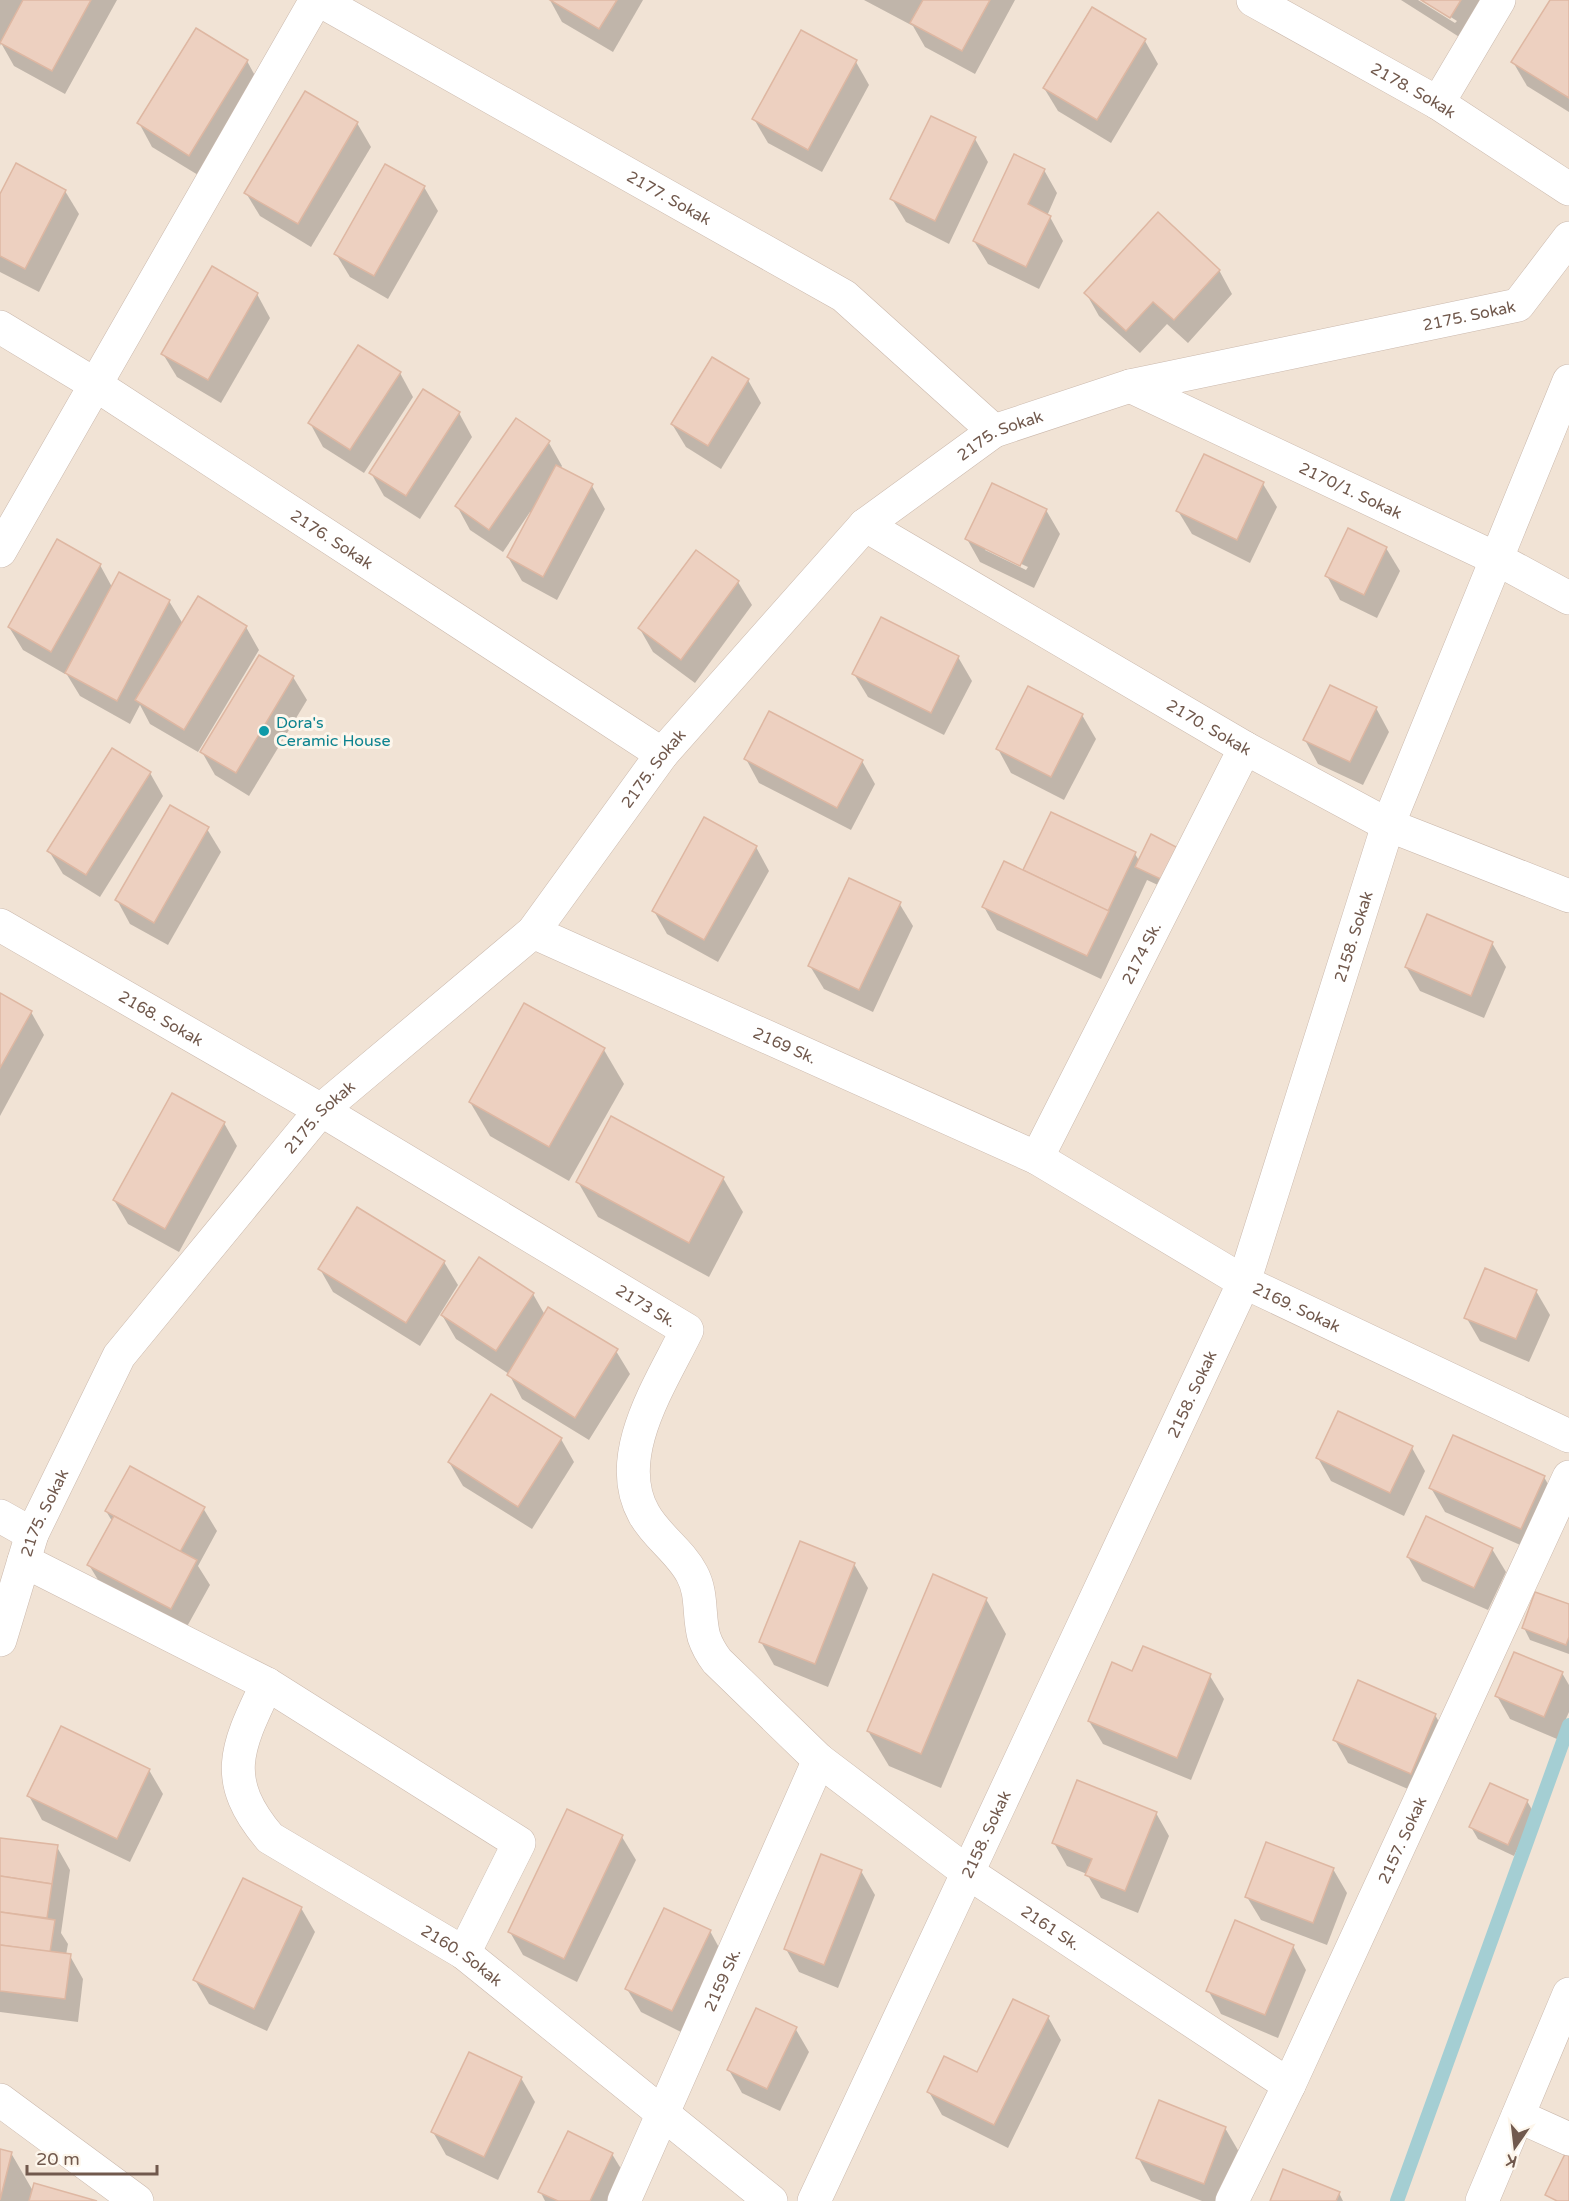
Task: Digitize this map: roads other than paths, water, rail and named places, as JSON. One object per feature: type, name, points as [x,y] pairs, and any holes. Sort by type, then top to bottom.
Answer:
[{"type":"street","points":[[0,551],[318,0]]},
{"type":"street","name":"2177. Sokak","points":[[318,0],[844,296],[994,431]]},
{"type":"street","name":"2178. Sokak","points":[[1253,0],[1438,103],[1569,189]]},
{"type":"street","points":[[1438,103],[1499,0]]},
{"type":"street","name":"2175. Sokak","points":[[0,1640],[28,1548],[119,1356],[321,1110],[533,932],[662,754],[865,525],[994,431],[1130,386],[1518,305],[1558,273],[1569,238]]},
{"type":"street","name":"2176. Sokak","points":[[0,327],[96,385],[662,754]]},
{"type":"street","name":"2158. Sokak","points":[[814,2201],[1244,1282],[1388,825],[1569,381]]},
{"type":"street","name":"2170/1. Sokak","points":[[1130,386],[1497,559],[1569,598]]},
{"type":"street","name":"2170. Sokak","points":[[865,525],[1245,748],[1388,825],[1569,896]]},
{"type":"street","name":"2174 Sk.","points":[[1037,1158],[1245,748]]},
{"type":"street","name":"2168. Sokak","points":[[0,925],[321,1110]]},
{"type":"street","name":"2169 Sk.","points":[[533,932],[1037,1158]]},
{"type":"street","name":"2173 Sk.","points":[[321,1110],[687,1330],[643,1421],[635,1442],[632,1464],[636,1495],[644,1514],[693,1576],[700,1594],[703,1634],[717,1661]]},
{"type":"street","name":"2169. Sokak","points":[[1037,1158],[1244,1282],[1569,1436]]},
{"type":"street","name":"2157. Sokak","points":[[1232,2201],[1289,2085],[1569,1478]]},
{"type":"street","points":[[0,1516],[28,1548],[267,1684],[519,1843],[464,1953]]},
{"type":"street","name":"2161 Sk.","points":[[717,1661],[819,1760],[967,1872],[1289,2085]]},
{"type":"street","name":"2160. Sokak","points":[[267,1684],[246,1728],[238,1762],[238,1780],[244,1802],[255,1821],[270,1838],[464,1953],[771,2201]]},
{"type":"street","name":"2159 Sk.","points":[[624,2201],[819,1760]]},
{"type":"street","points":[[1482,2201],[1569,1994]]},
{"type":"street","points":[[0,2100],[137,2201]]},
{"type":"street","points":[[1518,2116],[1569,2139]]},
{"type":"waterway","points":[[1397,2201],[1569,1725]]},
{"type":"place","name":"Dora's Ceramic House","points":[[264,731]]}]
